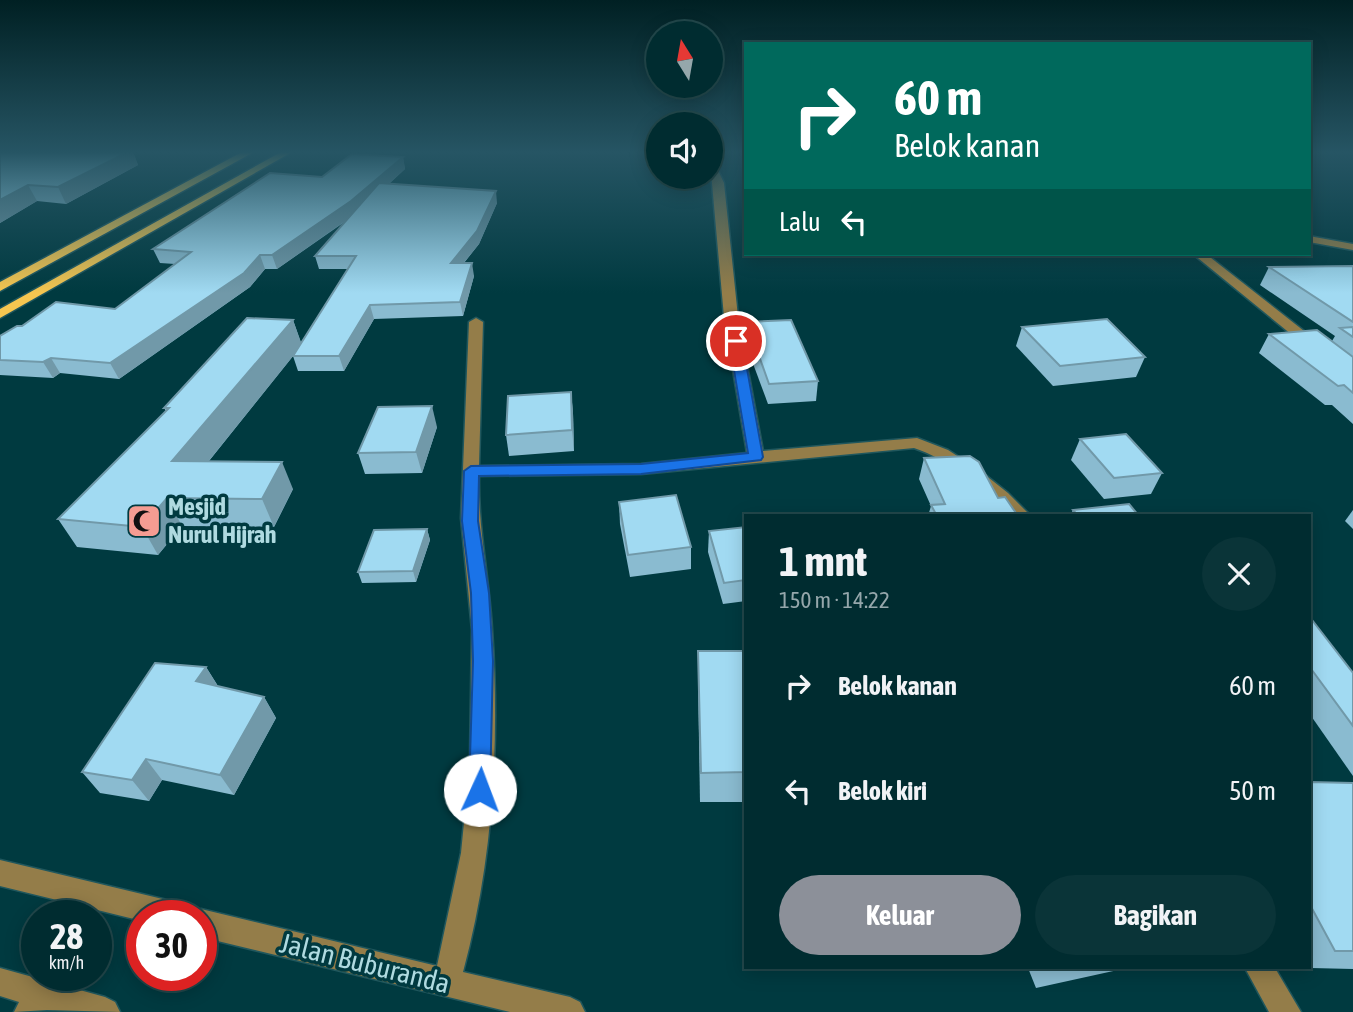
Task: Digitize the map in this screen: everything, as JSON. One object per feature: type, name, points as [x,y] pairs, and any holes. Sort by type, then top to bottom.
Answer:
[{"type":"main road","points":[[0,287],[162,199]]},
{"type":"main road","points":[[0,314],[203,199]]},
{"type":"street","points":[[720,199],[731,317],[756,457]]},
{"type":"street","points":[[1311,239],[1353,247]]},
{"type":"street","points":[[1202,256],[1321,351]]},
{"type":"street","points":[[446,983],[464,910],[480,790],[482,640],[480,593],[470,521],[476,322]]},
{"type":"street","points":[[471,471],[641,469],[917,443],[951,459],[975,475],[1020,514]]},
{"type":"street","points":[[0,873],[126,904]]},
{"type":"street","name":"Jalan Buburanda","points":[[217,927],[570,1012]]},
{"type":"street","points":[[1260,969],[1286,1012]]},
{"type":"street","points":[[0,982],[34,1003],[106,1012]]},
{"type":"building","points":[[230,199],[353,199],[272,255],[260,255],[244,273],[110,363],[51,358],[43,362],[0,360],[0,336],[22,326],[56,302],[115,309],[191,252],[153,249]]},
{"type":"building","points":[[365,199],[492,199],[477,231],[451,263],[472,263],[460,302],[370,305],[339,356],[293,356],[356,256],[315,256]]},
{"type":"building","points":[[1353,266],[1353,322],[1269,267]]},
{"type":"building","points":[[247,318],[293,320],[172,461],[282,462],[262,499],[167,498],[142,527],[58,519],[169,408],[164,408]]},
{"type":"building","points":[[1107,319],[1145,357],[1060,366],[1022,327]]},
{"type":"building","points":[[791,320],[818,381],[769,384],[747,322]]},
{"type":"building","points":[[1353,327],[1353,337],[1340,328]]},
{"type":"building","points":[[1317,330],[1353,357],[1353,393],[1344,385],[1338,386],[1269,334]]},
{"type":"building","points":[[571,392],[572,430],[506,435],[508,396]]},
{"type":"building","points":[[432,406],[416,452],[358,453],[378,407]]},
{"type":"building","points":[[1126,434],[1162,473],[1114,478],[1080,439]]},
{"type":"building","points":[[970,456],[979,462],[998,498],[1005,497],[1017,514],[936,514],[931,505],[945,504],[924,458]]},
{"type":"building","points":[[676,495],[691,547],[628,555],[619,502]]},
{"type":"building","points":[[1129,504],[1137,514],[1076,514],[1073,510]]},
{"type":"building","points":[[744,527],[744,580],[724,583],[709,531]]},
{"type":"building","points":[[427,529],[413,571],[358,572],[374,530]]},
{"type":"building","points":[[1311,619],[1353,673],[1353,726],[1311,669]]},
{"type":"building","points":[[698,651],[744,651],[744,772],[701,773]]},
{"type":"building","points":[[155,663],[206,667],[196,681],[264,697],[220,775],[146,759],[132,780],[82,772]]},
{"type":"building","points":[[1311,782],[1353,783],[1353,951],[1335,951],[1311,907]]},
{"type":"place","name":"Mesjid Nurul Hijrah","points":[[144,521]]},
{"type":"route","points":[[480,790],[483,661],[480,593],[470,521],[471,471],[641,469],[756,457],[736,341]]}]
